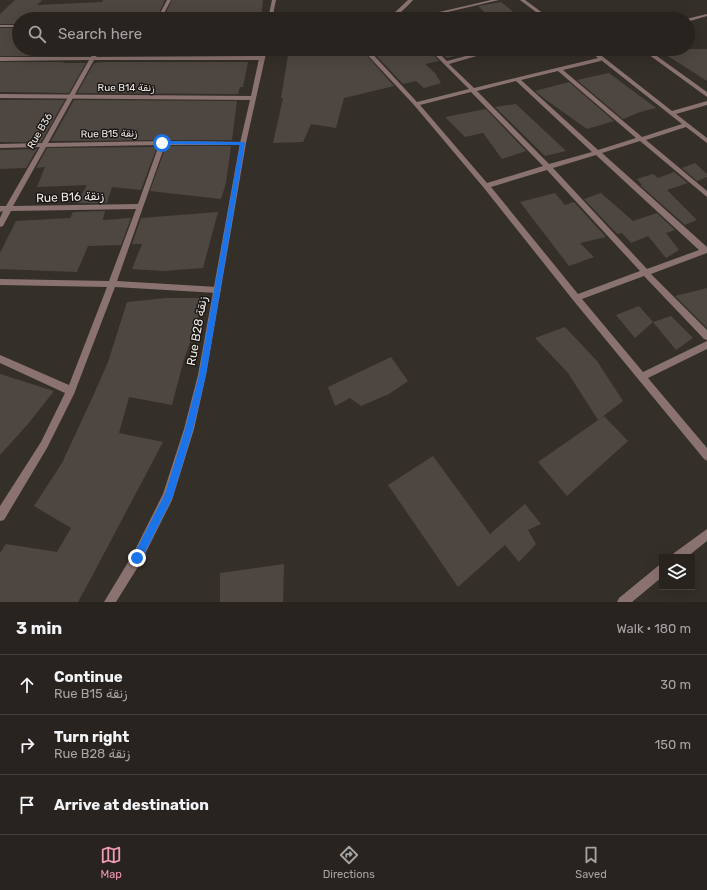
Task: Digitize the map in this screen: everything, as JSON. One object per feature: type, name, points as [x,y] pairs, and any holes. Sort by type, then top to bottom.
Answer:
[{"type":"street","points":[[163,12],[169,0]]},
{"type":"street","points":[[271,12],[274,0]]},
{"type":"street","points":[[401,12],[410,0]]},
{"type":"street","points":[[443,12],[497,0]]},
{"type":"street","points":[[522,0],[540,12]]},
{"type":"street","points":[[695,18],[707,15]]},
{"type":"street","points":[[0,26],[12,26]]},
{"type":"street","name":"Rue B36","points":[[0,224],[3,209],[72,97],[94,56]]},
{"type":"street","points":[[371,56],[416,104],[486,186],[576,298],[707,456]]},
{"type":"street","points":[[439,56],[548,167],[707,336]]},
{"type":"street","points":[[446,63],[472,56]]},
{"type":"street","points":[[598,56],[707,141]]},
{"type":"street","points":[[654,56],[707,95]]},
{"type":"street","points":[[0,58],[262,58]]},
{"type":"street","name":"Rue B28 زنقة","points":[[110,602],[137,558],[168,496],[189,429],[202,375],[243,143],[262,58]]},
{"type":"street","points":[[416,104],[601,59]]},
{"type":"street","points":[[559,69],[707,195]]},
{"type":"street","points":[[517,79],[706,250],[576,298]]},
{"type":"street","name":"Rue B14 زنقة","points":[[0,96],[253,98]]},
{"type":"street","points":[[671,113],[707,103]]},
{"type":"street","points":[[486,186],[686,125]]},
{"type":"street","points":[[0,516],[44,445],[71,391],[112,284],[162,143]]},
{"type":"street","name":"Rue B15 زنقة","points":[[0,146],[243,143]]},
{"type":"street","name":"Rue B16 زنقة","points":[[3,209],[140,206]]},
{"type":"street","points":[[0,282],[112,284],[217,290]]},
{"type":"street","points":[[641,377],[707,345]]},
{"type":"street","points":[[0,359],[71,391]]},
{"type":"street","points":[[682,554],[707,534]]},
{"type":"street","points":[[623,602],[659,572]]},
{"type":"building","points":[[15,0],[42,0],[37,5],[102,2],[103,0],[165,0],[159,12],[12,12],[12,24],[0,24],[0,14]]},
{"type":"building","points":[[172,0],[263,0],[262,12],[166,12]]},
{"type":"building","points":[[501,2],[513,12],[484,12],[478,6]]},
{"type":"building","points":[[0,28],[12,28],[12,56],[0,56]]},
{"type":"building","points":[[695,49],[707,49],[707,81],[668,56],[695,56]]},
{"type":"building","points":[[288,56],[367,56],[394,86],[344,98],[336,128],[311,124],[303,142],[273,143],[283,98],[281,98]]},
{"type":"building","points":[[377,56],[434,56],[439,61],[425,64],[435,73],[441,83],[424,88],[416,81],[403,84]]},
{"type":"building","points":[[0,62],[86,63],[69,93],[0,92]]},
{"type":"building","points":[[248,62],[243,87],[240,87],[238,94],[77,93],[94,63]]},
{"type":"building","points":[[609,73],[656,108],[640,112],[623,119],[577,80]]},
{"type":"building","points":[[569,82],[614,121],[587,129],[535,91]]},
{"type":"building","points":[[0,100],[65,100],[41,142],[0,142]]},
{"type":"building","points":[[74,100],[237,101],[232,140],[51,141]]},
{"type":"building","points":[[516,104],[566,151],[545,156],[495,107]]},
{"type":"building","points":[[486,109],[526,151],[502,159],[483,133],[465,137],[445,117]]},
{"type":"building","points":[[166,146],[231,146],[226,183],[221,199],[150,191]]},
{"type":"building","points":[[157,147],[141,190],[112,187],[107,203],[77,203],[87,185],[37,187],[45,167],[36,168],[47,148]]},
{"type":"building","points":[[37,149],[26,168],[0,169],[0,150]]},
{"type":"building","points":[[695,163],[707,174],[707,177],[697,181],[682,168]]},
{"type":"building","points":[[674,172],[688,183],[667,190],[697,220],[685,225],[640,185],[642,185],[637,179],[653,174],[658,178]]},
{"type":"building","points":[[555,193],[565,205],[574,202],[606,237],[580,243],[594,257],[569,266],[520,202]]},
{"type":"building","points":[[601,193],[633,221],[657,213],[675,230],[666,233],[679,250],[666,258],[648,236],[631,243],[622,233],[617,234],[584,199]]},
{"type":"building","points":[[105,211],[103,220],[131,218],[121,245],[88,246],[77,272],[0,269],[0,253],[16,221],[70,218],[73,212]]},
{"type":"building","points":[[218,212],[203,268],[163,271],[132,269],[142,244],[132,244],[141,218]]},
{"type":"building","points":[[707,288],[707,328],[675,296]]},
{"type":"building","points":[[166,298],[203,298],[194,332],[184,359],[172,405],[129,397],[119,433],[163,442],[78,602],[0,602],[0,553],[6,544],[57,552],[71,528],[34,506],[62,463],[94,394],[108,362],[127,302]]},
{"type":"building","points":[[639,306],[653,322],[635,338],[616,315]]},
{"type":"building","points":[[671,316],[693,338],[676,350],[653,322]]},
{"type":"building","points":[[565,327],[597,361],[623,401],[598,420],[568,373],[535,338]]},
{"type":"building","points":[[391,357],[408,381],[389,394],[361,406],[350,398],[335,406],[328,387]]},
{"type":"building","points":[[0,374],[54,391],[28,424],[0,455]]},
{"type":"building","points":[[604,416],[628,441],[567,496],[538,462]]},
{"type":"building","points":[[433,456],[490,534],[525,504],[541,524],[528,530],[536,544],[519,562],[505,545],[458,587],[388,485]]},
{"type":"building","points":[[284,564],[283,602],[220,602],[220,573]]},
{"type":"route","points":[[137,558],[168,496],[189,429],[202,375],[243,143],[162,143]]}]
